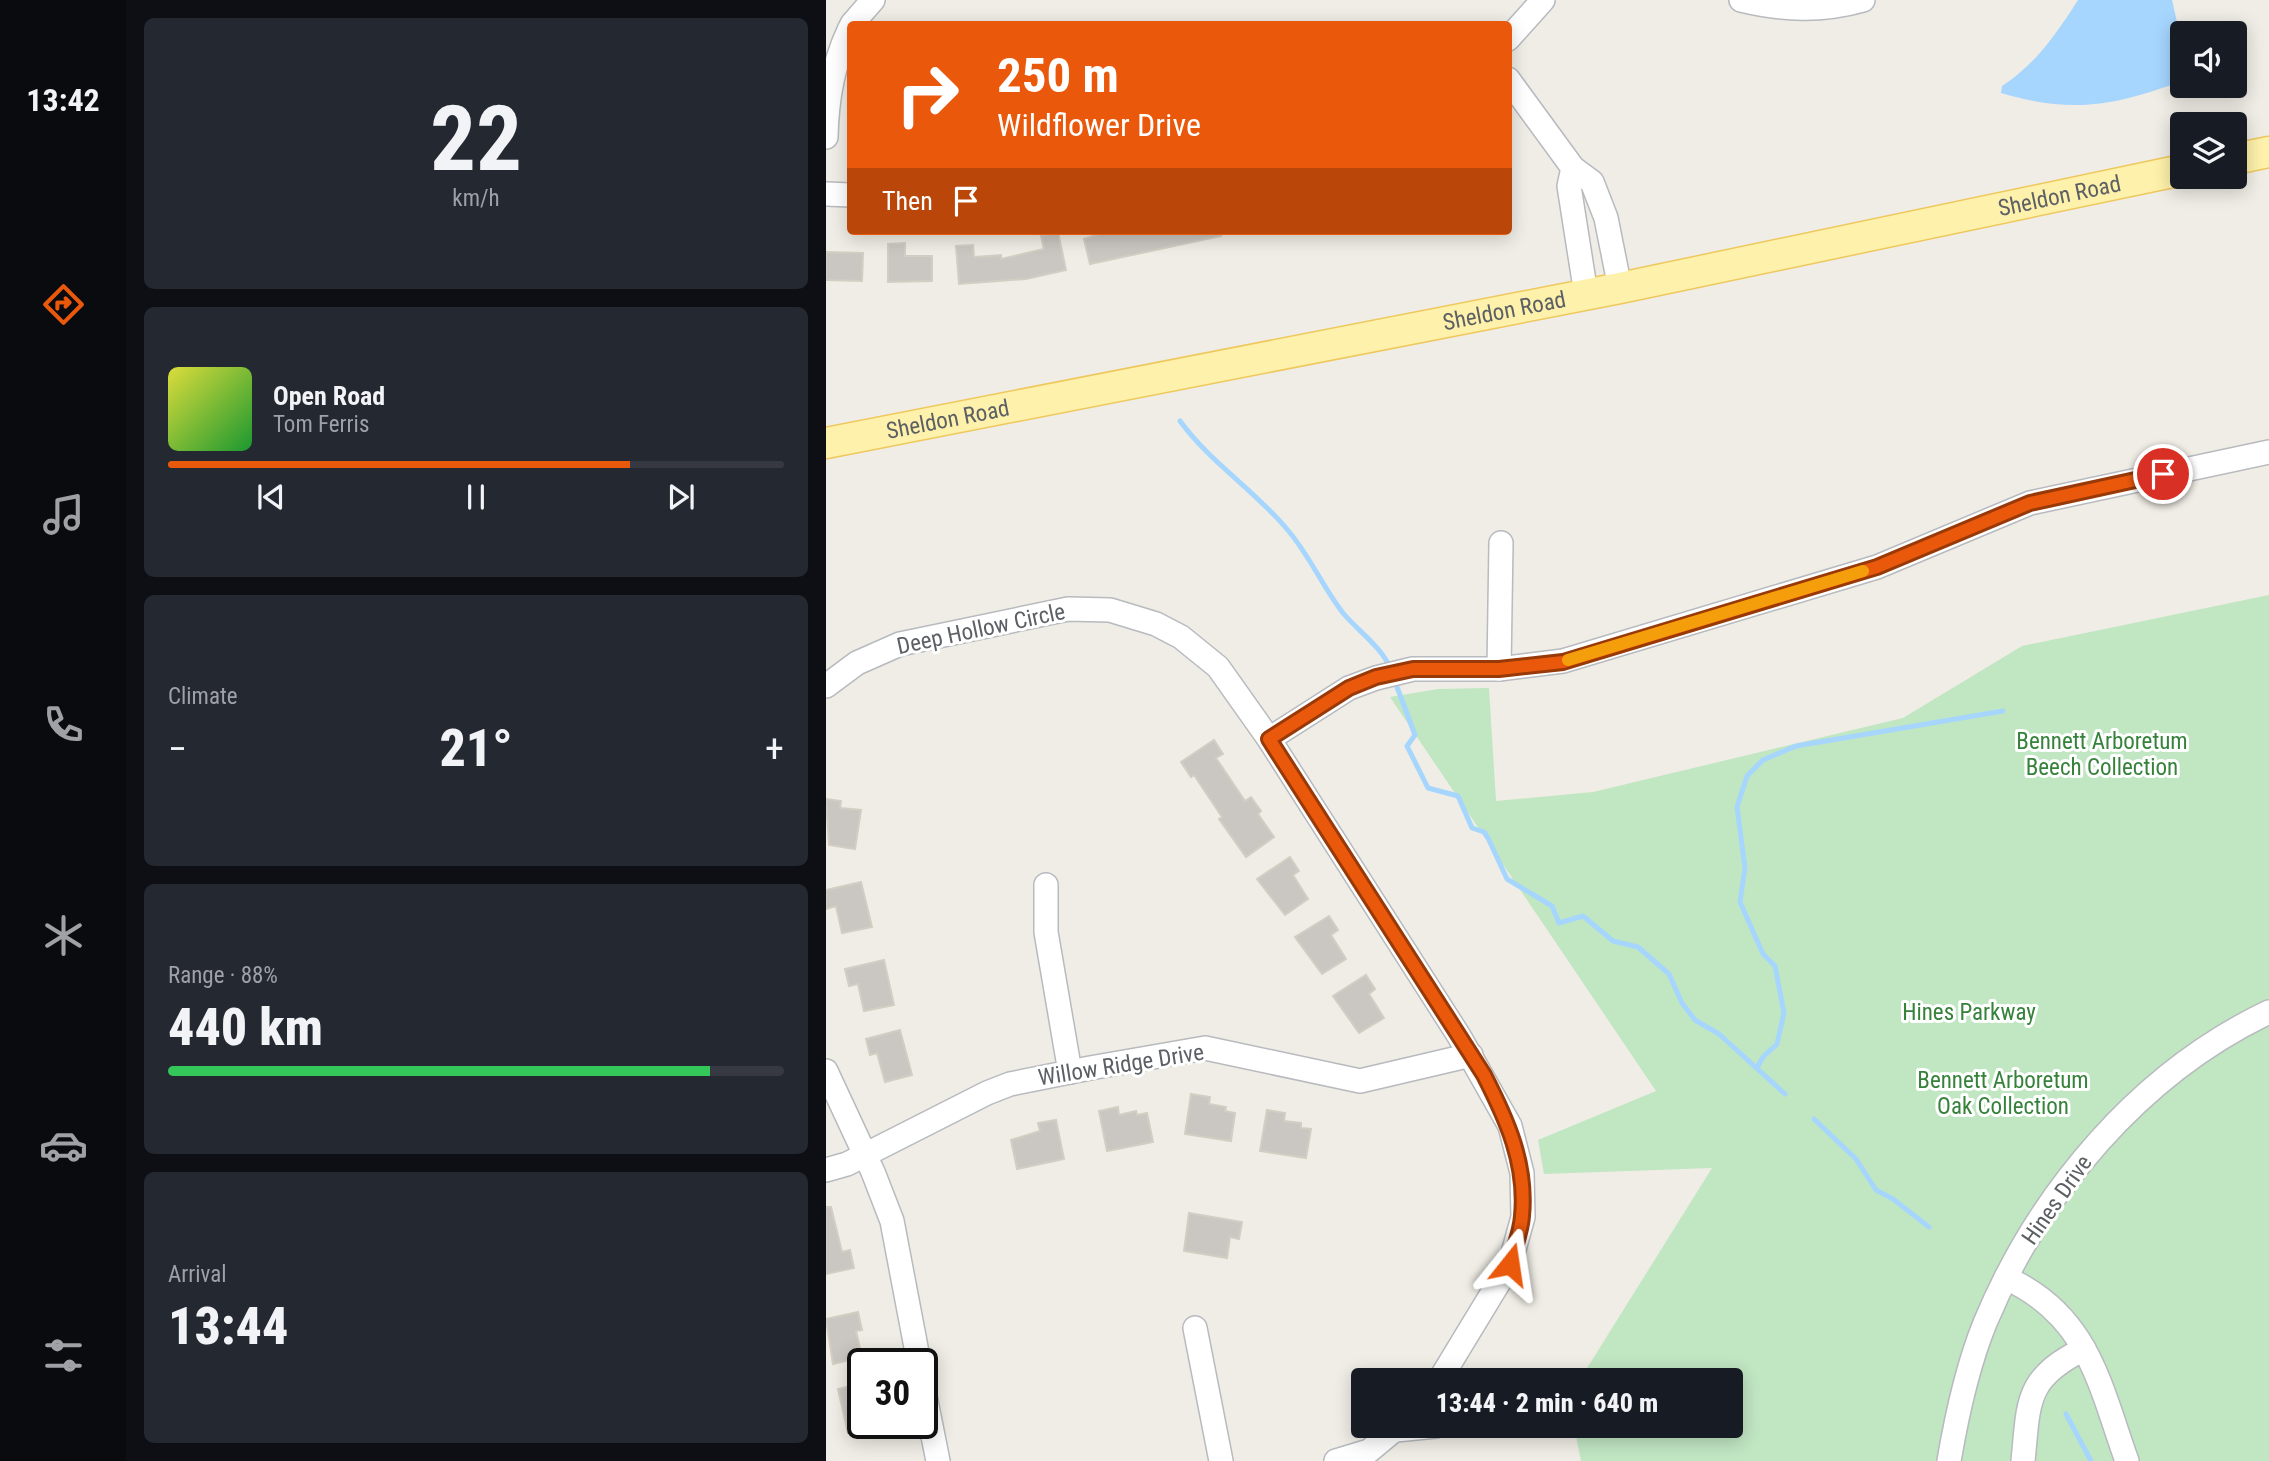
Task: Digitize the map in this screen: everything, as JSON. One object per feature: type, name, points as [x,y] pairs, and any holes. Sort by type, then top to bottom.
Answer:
[{"type":"main road","points":[[2247,157],[2269,152]]},
{"type":"main road","name":"Sheldon Road","points":[[826,443],[1620,288],[2170,173]]},
{"type":"street","points":[[855,21],[873,0]]},
{"type":"street","points":[[1512,35],[1543,0]]},
{"type":"street","points":[[1741,0],[1794,10],[1841,6],[1863,0]]},
{"type":"street","points":[[826,137],[827,97],[833,71],[847,36]]},
{"type":"street","points":[[1512,84],[1573,167],[1591,181],[1606,218],[1620,288]]},
{"type":"street","points":[[1573,167],[1569,186],[1586,294]]},
{"type":"street","points":[[826,194],[847,195]]},
{"type":"street","points":[[1269,739],[1349,688],[1376,677],[1413,669],[1499,669],[1563,662],[1877,567],[2030,503],[2269,452]]},
{"type":"street","points":[[1499,669],[1501,543]]},
{"type":"street","name":"Deep Hollow Circle","points":[[826,686],[857,663],[900,643],[1068,609],[1110,610],[1156,624],[1204,654],[1229,679],[1471,1055],[1510,1126],[1522,1173],[1522,1217],[1510,1264],[1447,1368]]},
{"type":"street","points":[[1046,884],[1046,932],[1070,1072]]},
{"type":"street","name":"Hines Drive","points":[[1949,1461],[1967,1375],[2006,1278],[2057,1194],[2107,1133],[2146,1095],[2192,1058],[2269,1012]]},
{"type":"street","name":"Willow Ridge Drive","points":[[826,1170],[865,1155],[987,1093],[1010,1084],[1070,1072],[1205,1048],[1360,1081],[1471,1055]]},
{"type":"street","points":[[826,1071],[892,1221],[916,1348]]},
{"type":"street","points":[[2006,1278],[2045,1299],[2066,1321],[2084,1349],[2127,1461]]},
{"type":"street","points":[[1195,1328],[1221,1461]]},
{"type":"street","points":[[2023,1461],[2028,1409],[2043,1373],[2084,1349]]},
{"type":"street","points":[[1453,1357],[1453,1368]]},
{"type":"street","points":[[1336,1461],[1369,1451],[1385,1438]]},
{"type":"street","points":[[934,1439],[938,1461]]},
{"type":"green space","name":"Hines Parkway","points":[[2269,595],[2269,1461],[1581,1461],[1576,1438],[1743,1438],[1743,1368],[1587,1368],[1712,1168],[1544,1174],[1538,1140],[1656,1091],[1390,697],[1438,689],[1489,688],[1496,801],[1593,792],[1903,718],[2022,646]]},
{"type":"water","points":[[2078,0],[2172,0],[2177,21],[2170,21],[2170,86],[2114,101],[2072,105],[2026,100],[2001,93],[2002,86],[2025,68],[2062,24]]},
{"type":"building","points":[[1059,235],[1066,270],[1026,279],[959,284],[956,246],[973,245],[974,257],[1001,255],[1001,259],[1044,249],[1041,236]]},
{"type":"building","points":[[1097,235],[1221,235],[1090,264],[1084,239]]},
{"type":"building","points":[[905,243],[905,256],[932,256],[932,281],[888,282],[888,244]]},
{"type":"building","points":[[826,252],[863,253],[862,281],[826,280]]},
{"type":"building","points":[[1214,740],[1223,754],[1216,758],[1245,801],[1251,797],[1261,811],[1258,814],[1274,837],[1246,857],[1219,819],[1222,817],[1194,775],[1191,777],[1181,762]]},
{"type":"building","points":[[826,799],[841,801],[840,808],[861,810],[855,849],[829,845]]},
{"type":"building","points":[[1290,857],[1299,871],[1293,875],[1308,899],[1285,915],[1257,879]]},
{"type":"building","points":[[861,882],[872,927],[842,933],[836,906],[826,909],[826,890]]},
{"type":"building","points":[[1329,916],[1338,930],[1331,935],[1346,959],[1322,974],[1295,937]]},
{"type":"building","points":[[884,960],[894,1005],[864,1011],[858,984],[849,986],[845,969]]},
{"type":"building","points":[[1366,975],[1375,989],[1369,994],[1384,1018],[1359,1033],[1333,996]]},
{"type":"building","points":[[900,1030],[912,1075],[885,1082],[877,1053],[870,1055],[866,1039]]},
{"type":"building","points":[[1191,1094],[1210,1097],[1209,1104],[1226,1107],[1225,1111],[1235,1113],[1231,1141],[1185,1134]]},
{"type":"building","points":[[1118,1107],[1119,1115],[1136,1111],[1137,1115],[1147,1113],[1153,1142],[1107,1151],[1099,1111]]},
{"type":"building","points":[[1267,1110],[1285,1113],[1284,1121],[1301,1123],[1301,1128],[1311,1129],[1306,1158],[1260,1151]]},
{"type":"building","points":[[1056,1120],[1064,1159],[1017,1169],[1011,1140],[1040,1131],[1038,1123]]},
{"type":"building","points":[[826,1207],[831,1207],[842,1252],[850,1250],[854,1268],[826,1274]]},
{"type":"building","points":[[1189,1213],[1242,1222],[1239,1239],[1230,1237],[1227,1258],[1184,1251]]},
{"type":"building","points":[[858,1312],[862,1330],[856,1331],[860,1348],[847,1348],[847,1361],[833,1364],[826,1319]]},
{"type":"building","points":[[847,1387],[847,1429],[838,1389]]},
{"type":"waterway","points":[[1180,421],[1205,450],[1286,528],[1302,548],[1343,613],[1376,647],[1391,670]]},
{"type":"waterway","points":[[1394,679],[1415,735],[1407,746],[1428,788],[1458,796],[1472,828],[1484,832],[1488,838],[1507,879],[1552,906],[1559,923],[1583,916],[1613,941],[1638,947],[1669,974],[1682,1003],[1695,1020],[1719,1034],[1785,1094]]},
{"type":"waterway","points":[[1757,1068],[1763,1057],[1777,1044],[1784,1013],[1775,966],[1763,954],[1740,902],[1745,868],[1737,807],[1747,776],[1763,760],[1796,746],[2003,711]]},
{"type":"waterway","points":[[1814,1119],[1856,1159],[1876,1190],[1893,1199],[1929,1227]]},
{"type":"waterway","points":[[2066,1414],[2091,1461]]},
{"type":"slow traffic","points":[[1568,660],[1863,571]]},
{"type":"route","points":[[1510,1264],[1522,1217],[1522,1173],[1510,1126],[1484,1075],[1269,739],[1349,688],[1376,677],[1413,669],[1499,669],[1563,662],[1877,567],[2030,503],[2163,474]]},
{"type":"park label","name":"Bennett Arboretum Beech Collection","points":[[2102,754]]},
{"type":"park label","name":"Bennett Arboretum Oak Collection","points":[[2003,1093]]}]
